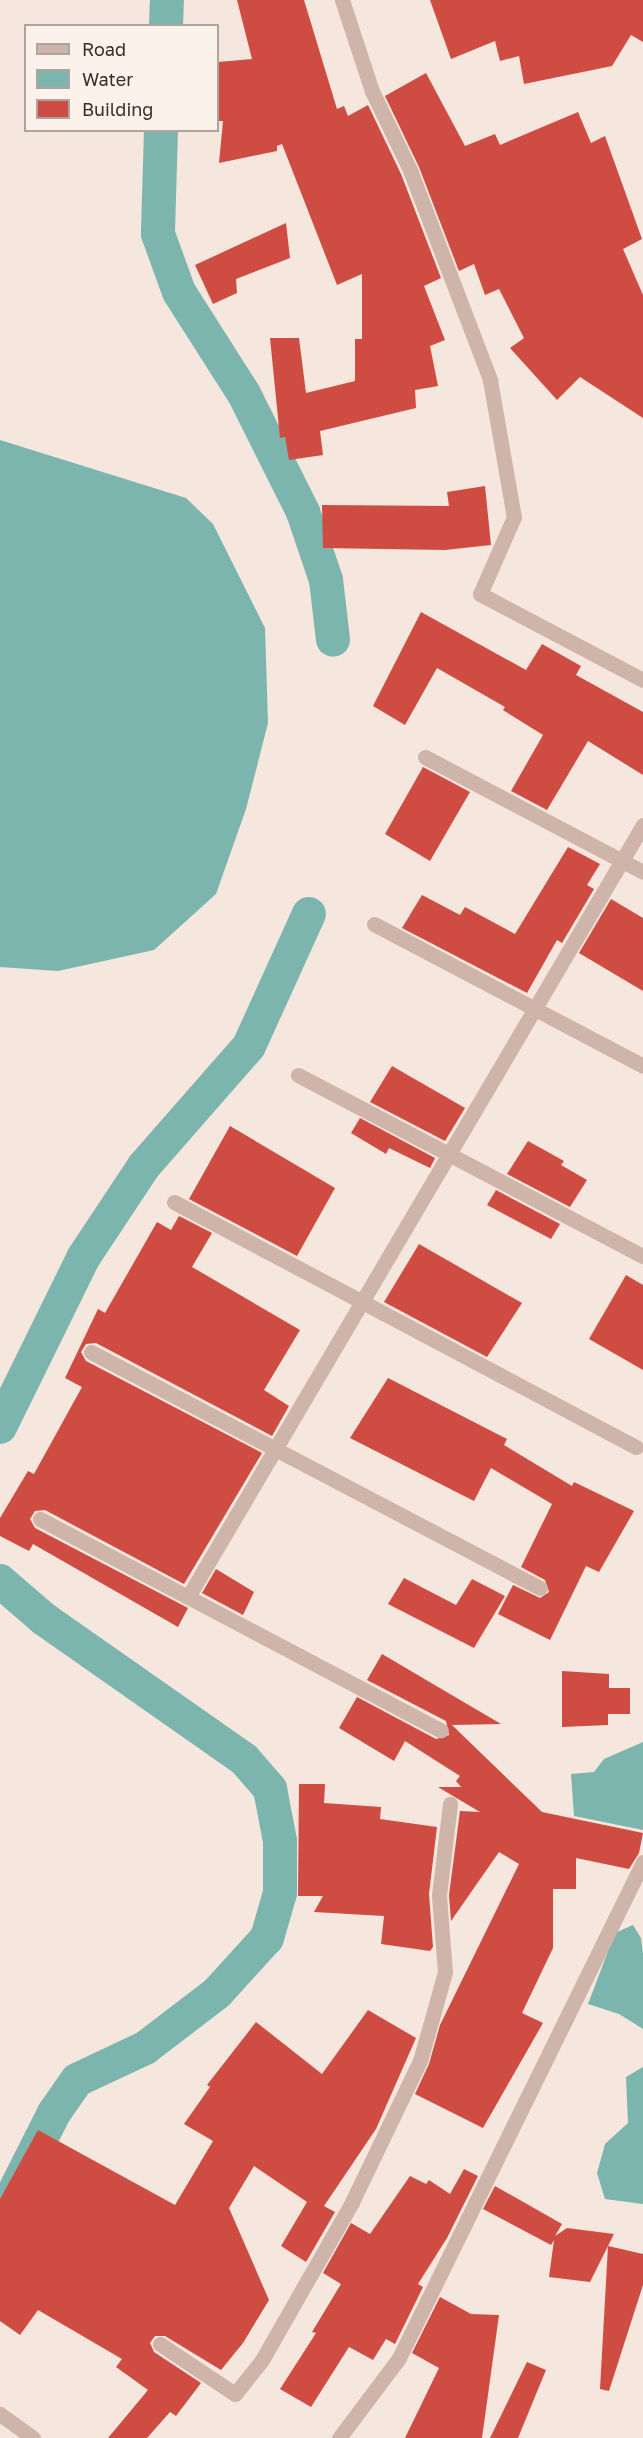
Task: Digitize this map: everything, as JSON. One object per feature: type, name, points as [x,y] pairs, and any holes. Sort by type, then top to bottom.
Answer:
[{"type":"street","points":[[342,0],[372,91],[410,170],[490,380],[514,517],[480,594],[643,680]]},
{"type":"street","points":[[425,758],[643,872]]},
{"type":"street","points":[[188,1597],[643,825]]},
{"type":"street","points":[[374,924],[643,1066]]},
{"type":"street","points":[[298,1075],[643,1256]]},
{"type":"street","points":[[174,1202],[636,1447]]},
{"type":"street","points":[[91,1352],[540,1588]]},
{"type":"street","points":[[40,1520],[441,1730]]},
{"type":"street","points":[[160,2344],[235,2394],[262,2360],[352,2202],[420,2061],[445,1972],[439,1895],[450,1804]]},
{"type":"street","points":[[339,2438],[399,2358],[643,1862]]},
{"type":"street","points":[[0,2414],[33,2438]]},
{"type":"water","points":[[0,440],[186,498],[213,524],[265,628],[268,723],[246,809],[216,894],[154,950],[58,971],[0,967]]},
{"type":"water","points":[[643,1742],[643,1830],[574,1816],[571,1774],[594,1772],[604,1759]]},
{"type":"water","points":[[633,1925],[641,1938],[643,1954],[643,2029],[619,2014],[588,2004],[615,1933]]},
{"type":"water","points":[[643,2067],[643,2204],[605,2199],[597,2173],[605,2144],[628,2123],[626,2077]]},
{"type":"building","points":[[237,0],[304,0],[337,109],[344,106],[348,116],[368,105],[401,174],[441,278],[424,286],[445,340],[430,346],[438,386],[415,390],[416,408],[320,431],[323,455],[289,460],[285,437],[280,438],[270,338],[299,338],[306,393],[355,381],[355,339],[362,339],[362,274],[337,285],[282,144],[277,146],[277,151],[219,163],[223,121],[219,121],[219,62],[252,59]]},
{"type":"building","points":[[430,0],[643,0],[643,42],[631,35],[612,66],[524,84],[519,56],[500,61],[495,41],[451,59]]},
{"type":"building","points":[[426,73],[465,146],[495,134],[500,145],[578,112],[591,143],[605,136],[642,239],[623,249],[643,295],[643,418],[580,377],[557,400],[510,348],[524,338],[499,289],[485,295],[474,264],[459,271],[419,167],[385,96]]},
{"type":"building","points":[[286,223],[290,258],[236,279],[237,293],[213,304],[195,265]]},
{"type":"building","points":[[485,486],[491,545],[445,550],[323,548],[322,505],[449,506],[447,492]]},
{"type":"building","points":[[421,612],[526,670],[542,644],[581,666],[576,675],[643,712],[643,775],[588,741],[547,810],[511,791],[543,735],[503,710],[505,707],[437,668],[405,725],[373,706]]},
{"type":"building","points":[[423,767],[470,792],[430,861],[385,834]]},
{"type":"building","points":[[568,847],[600,864],[587,885],[594,889],[562,943],[557,940],[527,993],[402,928],[422,895],[460,915],[465,907],[515,934]]},
{"type":"building","points":[[611,899],[643,918],[643,991],[579,953]]},
{"type":"building","points":[[392,1066],[465,1108],[445,1141],[370,1102]]},
{"type":"building","points":[[360,1118],[435,1158],[430,1168],[389,1148],[386,1154],[351,1133]]},
{"type":"building","points":[[230,1126],[335,1188],[297,1256],[189,1199]]},
{"type":"building","points":[[528,1141],[564,1161],[561,1165],[587,1180],[570,1207],[507,1174]]},
{"type":"building","points":[[496,1190],[560,1224],[551,1239],[487,1205]]},
{"type":"building","points":[[179,1216],[212,1233],[192,1267],[300,1330],[264,1390],[289,1406],[272,1436],[96,1343],[86,1344],[81,1352],[86,1361],[262,1453],[184,1584],[45,1510],[35,1511],[30,1519],[35,1528],[188,1608],[178,1627],[33,1544],[29,1551],[0,1536],[0,1518],[28,1471],[34,1474],[82,1387],[65,1378],[98,1309],[105,1313],[157,1222],[171,1230]]},
{"type":"building","points":[[419,1244],[522,1303],[487,1357],[384,1302]]},
{"type":"building","points":[[626,1275],[643,1285],[643,1370],[589,1339]]},
{"type":"building","points":[[388,1378],[507,1439],[504,1445],[572,1486],[574,1482],[634,1511],[599,1572],[586,1566],[550,1640],[498,1614],[513,1585],[540,1598],[549,1592],[545,1580],[521,1567],[552,1504],[491,1468],[474,1501],[350,1438]]},
{"type":"building","points":[[216,1569],[254,1592],[243,1615],[202,1593]]},
{"type":"building","points":[[404,1578],[456,1605],[472,1579],[505,1596],[474,1648],[388,1604]]},
{"type":"building","points":[[382,1654],[501,1724],[452,1725],[542,1812],[643,1833],[639,1853],[629,1869],[576,1858],[576,1889],[553,1889],[553,1948],[522,2013],[543,2023],[483,2128],[415,2094],[429,2064],[440,2025],[519,1864],[499,1852],[451,1921],[449,1895],[460,1811],[480,1812],[438,1787],[461,1787],[456,1781],[460,1776],[405,1741],[394,1761],[339,1728],[357,1697],[436,1739],[449,1735],[446,1721],[367,1680]]},
{"type":"building","points":[[562,1671],[609,1674],[609,1688],[630,1688],[630,1714],[608,1714],[608,1725],[562,1727]]},
{"type":"building","points":[[299,1784],[325,1784],[324,1803],[381,1807],[380,1819],[437,1827],[429,1894],[433,1947],[430,1951],[381,1944],[384,1916],[314,1912],[323,1896],[298,1896]]},
{"type":"building","points":[[368,2010],[416,2038],[376,2129],[324,2206],[335,2212],[306,2262],[281,2246],[307,2202],[254,2166],[229,2208],[269,2300],[243,2343],[221,2370],[165,2336],[155,2336],[150,2343],[154,2352],[201,2383],[176,2416],[170,2412],[147,2438],[108,2438],[148,2390],[116,2367],[122,2359],[38,2310],[20,2335],[0,2321],[0,2199],[38,2130],[175,2205],[213,2141],[184,2124],[210,2087],[207,2085],[256,2022],[322,2074]]},
{"type":"building","points":[[464,2169],[478,2176],[447,2238],[418,2284],[423,2287],[395,2344],[386,2339],[373,2360],[349,2347],[311,2407],[280,2389],[316,2333],[312,2332],[341,2284],[323,2273],[351,2223],[370,2234],[410,2176],[426,2184],[429,2180],[450,2194]]},
{"type":"building","points":[[495,2186],[562,2224],[555,2236],[567,2228],[614,2234],[590,2282],[549,2277],[554,2240],[551,2245],[483,2209]]},
{"type":"building","points":[[608,2246],[643,2254],[643,2285],[609,2391],[600,2389]]},
{"type":"building","points":[[440,2297],[471,2314],[499,2315],[482,2438],[405,2438],[439,2368],[412,2353]]},
{"type":"building","points":[[527,2362],[546,2370],[518,2438],[490,2438]]},
{"type":"waterway","points":[[166,24],[167,0]]},
{"type":"waterway","points":[[161,132],[158,234],[179,292],[244,394],[303,512],[326,580],[333,640]]},
{"type":"waterway","points":[[0,1427],[83,1258],[144,1166],[249,1046],[309,914]]},
{"type":"waterway","points":[[0,1581],[44,1619],[244,1759],[270,1789],[280,1841],[280,1893],[267,1938],[217,1993],[145,2048],[77,2080],[54,2113],[0,2220]]}]
